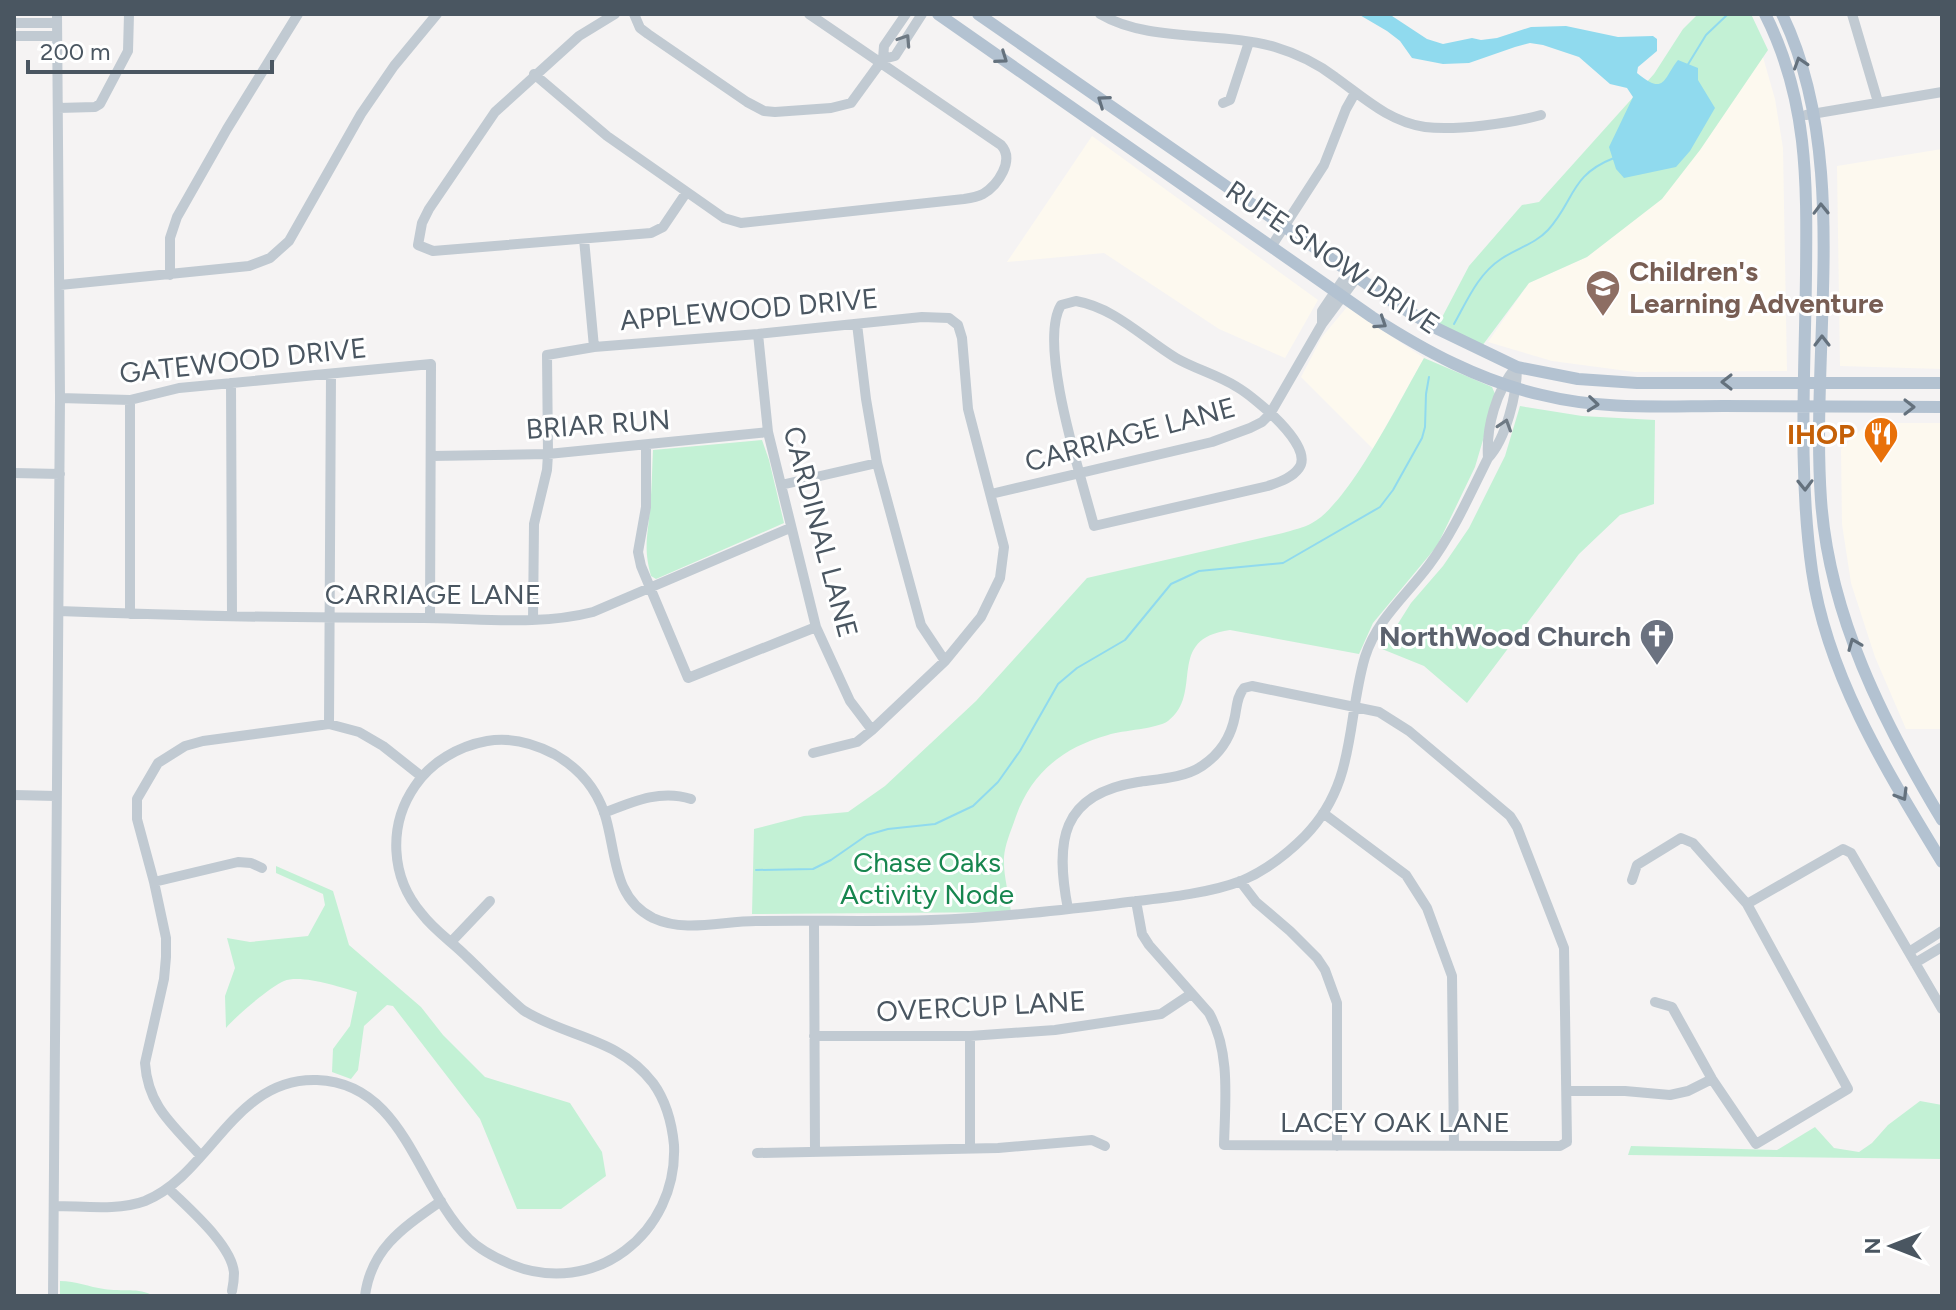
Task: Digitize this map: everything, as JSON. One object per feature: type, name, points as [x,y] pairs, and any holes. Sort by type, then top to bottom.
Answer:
[{"type":"main road","name":"RUFE SNOW DRIVE","points":[[938,14],[1271,247],[1425,350],[1503,384],[1576,402],[1637,408],[1942,407]]},
{"type":"main road","name":"RUFE SNOW DRIVE","points":[[978,14],[1353,274],[1428,323],[1517,367],[1578,379],[1637,383],[1942,383]]},
{"type":"main road","points":[[1765,14],[1787,64],[1800,116],[1805,157],[1805,498],[1812,574],[1833,653],[1895,784],[1942,862]]},
{"type":"main road","points":[[1782,14],[1801,64],[1814,113],[1821,170],[1821,500],[1830,567],[1852,641],[1885,716],[1942,820]]},
{"type":"main road","points":[[1154,164],[1168,145]]},
{"type":"main road","points":[[1806,254],[1822,255]]},
{"type":"main road","points":[[1866,725],[1885,716]]},
{"type":"street","points":[[58,108],[95,107],[100,104],[128,51],[129,14]]},
{"type":"street","points":[[170,275],[170,238],[177,217],[233,118],[298,14]]},
{"type":"street","points":[[60,285],[249,266],[270,258],[289,241],[361,114],[435,14]]},
{"type":"street","points":[[615,14],[579,36],[495,112],[429,209],[417,240],[425,249],[433,251],[658,230],[686,193]]},
{"type":"street","points":[[634,14],[640,28],[648,34],[764,111],[844,106],[858,95],[882,61],[884,46],[906,14]]},
{"type":"street","points":[[882,61],[895,56],[922,14]]},
{"type":"street","points":[[1100,14],[1150,30],[1274,47],[1335,76],[1355,93],[1398,119],[1426,127],[1522,120],[1541,115]]},
{"type":"street","points":[[1852,14],[1878,102]]},
{"type":"street","points":[[534,74],[607,136],[686,193],[724,218],[741,223],[949,201],[977,197],[985,192],[1003,170],[1008,155],[1001,145],[882,61],[812,17]]},
{"type":"street","points":[[14,23],[57,18],[60,474],[53,1296]]},
{"type":"street","points":[[14,36],[57,36]]},
{"type":"street","points":[[1223,103],[1230,100],[1249,42]]},
{"type":"street","points":[[1800,116],[1942,92]]},
{"type":"street","points":[[1271,247],[1324,165],[1355,93]]},
{"type":"street","points":[[584,239],[594,347]]},
{"type":"street","name":"CARRIAGE LANE","points":[[991,494],[1212,442],[1262,422],[1270,414],[1322,324],[1322,311],[1353,274]]},
{"type":"street","points":[[1068,302],[1083,302],[1115,316],[1178,359],[1236,386],[1270,414],[1298,444],[1303,454],[1299,468],[1287,479],[1268,486],[1094,526],[1081,473],[1056,377],[1056,313],[1061,305],[1068,302]]},
{"type":"street","name":"APPLEWOOD DRIVE","points":[[548,454],[547,355],[594,347],[936,316],[949,318],[958,325],[962,338],[968,409],[991,494]]},
{"type":"street","points":[[857,324],[877,463],[921,625],[945,661]]},
{"type":"street","name":"CARDINAL LANE","points":[[758,334],[768,432],[816,627],[850,701],[872,730]]},
{"type":"street","name":"GATEWOOD DRIVE","points":[[60,398],[130,400],[179,388],[431,364],[431,456]]},
{"type":"street","points":[[1488,458],[1487,440],[1503,384],[1517,367]]},
{"type":"street","points":[[55,1206],[125,1206],[141,1202],[169,1189],[242,1111],[270,1089],[300,1080],[334,1081],[347,1085],[383,1109],[468,1238],[522,1268],[557,1272],[589,1269],[612,1259],[641,1238],[665,1203],[673,1169],[673,1132],[668,1113],[653,1083],[639,1069],[605,1044],[539,1020],[523,1010],[421,914],[407,891],[397,865],[398,819],[404,802],[421,776],[448,755],[469,745],[491,740],[536,745],[566,761],[582,775],[604,813],[619,881],[633,904],[651,917],[686,926],[744,921],[931,920],[1068,909],[1136,901],[1240,881],[1267,868],[1285,854],[1304,838],[1323,813],[1340,780],[1348,755],[1365,659],[1380,622],[1439,550],[1488,458],[1497,449],[1517,388],[1517,367]]},
{"type":"street","points":[[329,724],[331,374]]},
{"type":"street","points":[[231,383],[232,615]]},
{"type":"street","points":[[130,400],[130,614]]},
{"type":"street","name":"BRIAR RUN","points":[[431,456],[548,454],[768,432]]},
{"type":"street","points":[[646,445],[646,507],[638,552],[688,678],[816,627]]},
{"type":"street","points":[[533,620],[534,524],[548,454]]},
{"type":"street","points":[[430,618],[431,456]]},
{"type":"street","points":[[781,485],[877,463]]},
{"type":"street","points":[[14,473],[60,474]]},
{"type":"street","points":[[813,753],[857,742],[872,730],[945,661],[981,617],[996,590],[1004,559],[991,494]]},
{"type":"street","name":"CARRIAGE LANE","points":[[59,611],[332,618],[570,618],[593,612],[790,528]]},
{"type":"street","points":[[1068,909],[1061,851],[1074,815],[1092,795],[1103,790],[1176,776],[1203,766],[1223,747],[1235,721],[1239,693],[1244,688],[1252,686],[1379,712],[1409,731],[1500,806],[1517,827],[1564,948],[1567,1091],[1670,1095],[1688,1091],[1712,1079]]},
{"type":"street","points":[[200,1155],[159,1110],[148,1090],[145,1063],[164,979],[166,938],[137,819],[137,799],[158,763],[185,746],[329,724],[359,732],[383,746],[421,776]]},
{"type":"street","points":[[604,813],[644,798],[675,794],[691,799]]},
{"type":"street","points":[[14,795],[56,796]]},
{"type":"street","points":[[1323,813],[1406,875],[1427,908],[1452,976],[1454,1146]]},
{"type":"street","points":[[1632,880],[1637,865],[1681,838],[1693,843],[1747,904],[1848,1089],[1756,1144],[1712,1079],[1672,1007],[1655,1002]]},
{"type":"street","points":[[1747,904],[1843,849],[1851,853],[1942,1009]]},
{"type":"street","points":[[154,882],[238,862],[262,868]]},
{"type":"street","points":[[1240,881],[1256,902],[1290,931],[1325,970],[1337,1003],[1337,1146]]},
{"type":"street","points":[[451,942],[490,901]]},
{"type":"street","points":[[1136,901],[1142,934],[1191,994]]},
{"type":"street","points":[[814,921],[815,1151]]},
{"type":"street","points":[[1909,952],[1942,931]]},
{"type":"street","points":[[1915,963],[1942,947]]},
{"type":"street","name":"LACEY OAK LANE","points":[[1191,994],[1209,1013],[1220,1039],[1225,1083],[1224,1145],[1565,1144],[1567,1091]]},
{"type":"street","name":"OVERCUP LANE","points":[[814,1036],[970,1036],[1055,1030],[1148,1017],[1173,1008],[1191,994]]},
{"type":"street","points":[[970,1036],[970,1148]]},
{"type":"street","points":[[757,1153],[970,1148],[1092,1140],[1105,1146]]},
{"type":"street","points":[[169,1189],[212,1233],[229,1256],[234,1271],[232,1291]]},
{"type":"street","points":[[365,1296],[372,1267],[385,1245],[396,1233],[441,1201]]},
{"type":"shaded area","points":[[1763,57],[1775,99],[1783,148],[1787,371],[1635,372],[1552,361],[1488,342],[1529,283],[1587,257],[1637,218],[1700,150]]},
{"type":"shaded area","points":[[1092,136],[1318,300],[1285,358],[1219,329],[1104,253],[1007,262]]},
{"type":"shaded area","points":[[1942,149],[1942,369],[1840,366],[1837,166]]},
{"type":"shaded area","points":[[1347,307],[1424,358],[1373,449],[1301,377],[1322,337]]},
{"type":"shaded area","points":[[1868,423],[1942,423],[1942,729],[1906,729],[1875,657],[1851,583],[1842,524],[1841,449]]},
{"type":"green space","points":[[1698,14],[1751,14],[1768,50],[1700,150],[1662,199],[1587,257],[1529,283],[1482,346],[1438,325],[1469,266],[1522,205],[1539,202],[1654,74],[1683,29]]},
{"type":"green space","name":"Chase Oaks Activity Node","points":[[1424,358],[1492,387],[1496,396],[1475,467],[1437,546],[1373,623],[1359,654],[1230,630],[1210,635],[1198,644],[1191,655],[1184,696],[1179,709],[1168,721],[1108,735],[1076,747],[1049,766],[1028,790],[1005,853],[1004,871],[1011,912],[752,914],[754,829],[804,816],[848,812],[885,786],[976,701],[1087,578],[1283,533],[1312,523],[1327,512],[1358,472]]},
{"type":"green space","points":[[1520,406],[1582,416],[1655,420],[1654,504],[1620,515],[1579,554],[1467,703],[1424,666],[1382,649],[1411,603],[1443,566],[1469,528],[1505,456]]},
{"type":"green space","points":[[762,440],[784,523],[656,579],[651,576],[647,542],[653,450]]},
{"type":"green space","points":[[276,866],[333,891],[349,945],[421,1007],[443,1035],[485,1077],[570,1103],[602,1152],[606,1176],[561,1209],[517,1209],[480,1119],[393,1006],[387,1005],[364,1026],[358,1070],[351,1079],[332,1072],[333,1049],[350,1026],[357,992],[331,984],[291,979],[271,989],[226,1028],[225,996],[235,968],[227,938],[250,942],[308,936],[325,905],[323,894],[276,873]]},
{"type":"green space","points":[[1920,1101],[1942,1105],[1942,1159],[1628,1155],[1631,1146],[1777,1150],[1815,1127],[1834,1148],[1859,1152]]},
{"type":"green space","points":[[60,1281],[142,1292],[154,1296],[60,1296]]},
{"type":"water","points":[[1358,14],[1389,14],[1427,39],[1443,44],[1472,38],[1497,38],[1531,27],[1566,26],[1618,37],[1653,36],[1657,39],[1657,51],[1638,67],[1637,73],[1658,84],[1666,79],[1678,60],[1698,68],[1698,80],[1715,108],[1690,151],[1676,167],[1624,178],[1616,169],[1609,147],[1633,97],[1627,88],[1610,84],[1579,57],[1530,43],[1469,63],[1443,64],[1412,58],[1400,41]]},
{"type":"waterway","points":[[1687,66],[1706,35],[1728,14]]},
{"type":"waterway","points":[[1454,324],[1486,272],[1501,259],[1543,235],[1557,219],[1581,180],[1614,158]]},
{"type":"waterway","points":[[756,870],[813,869],[867,835],[888,829],[935,824],[973,806],[998,782],[1020,751],[1058,684],[1077,668],[1125,640],[1171,584],[1199,571],[1283,563],[1380,507],[1422,438],[1429,377]]},
{"type":"place","name":"Children's Learning Adventure","points":[[1603,318]]},
{"type":"place","name":"IHOP","points":[[1881,465]]},
{"type":"place","name":"NorthWood Church","points":[[1657,667]]}]
